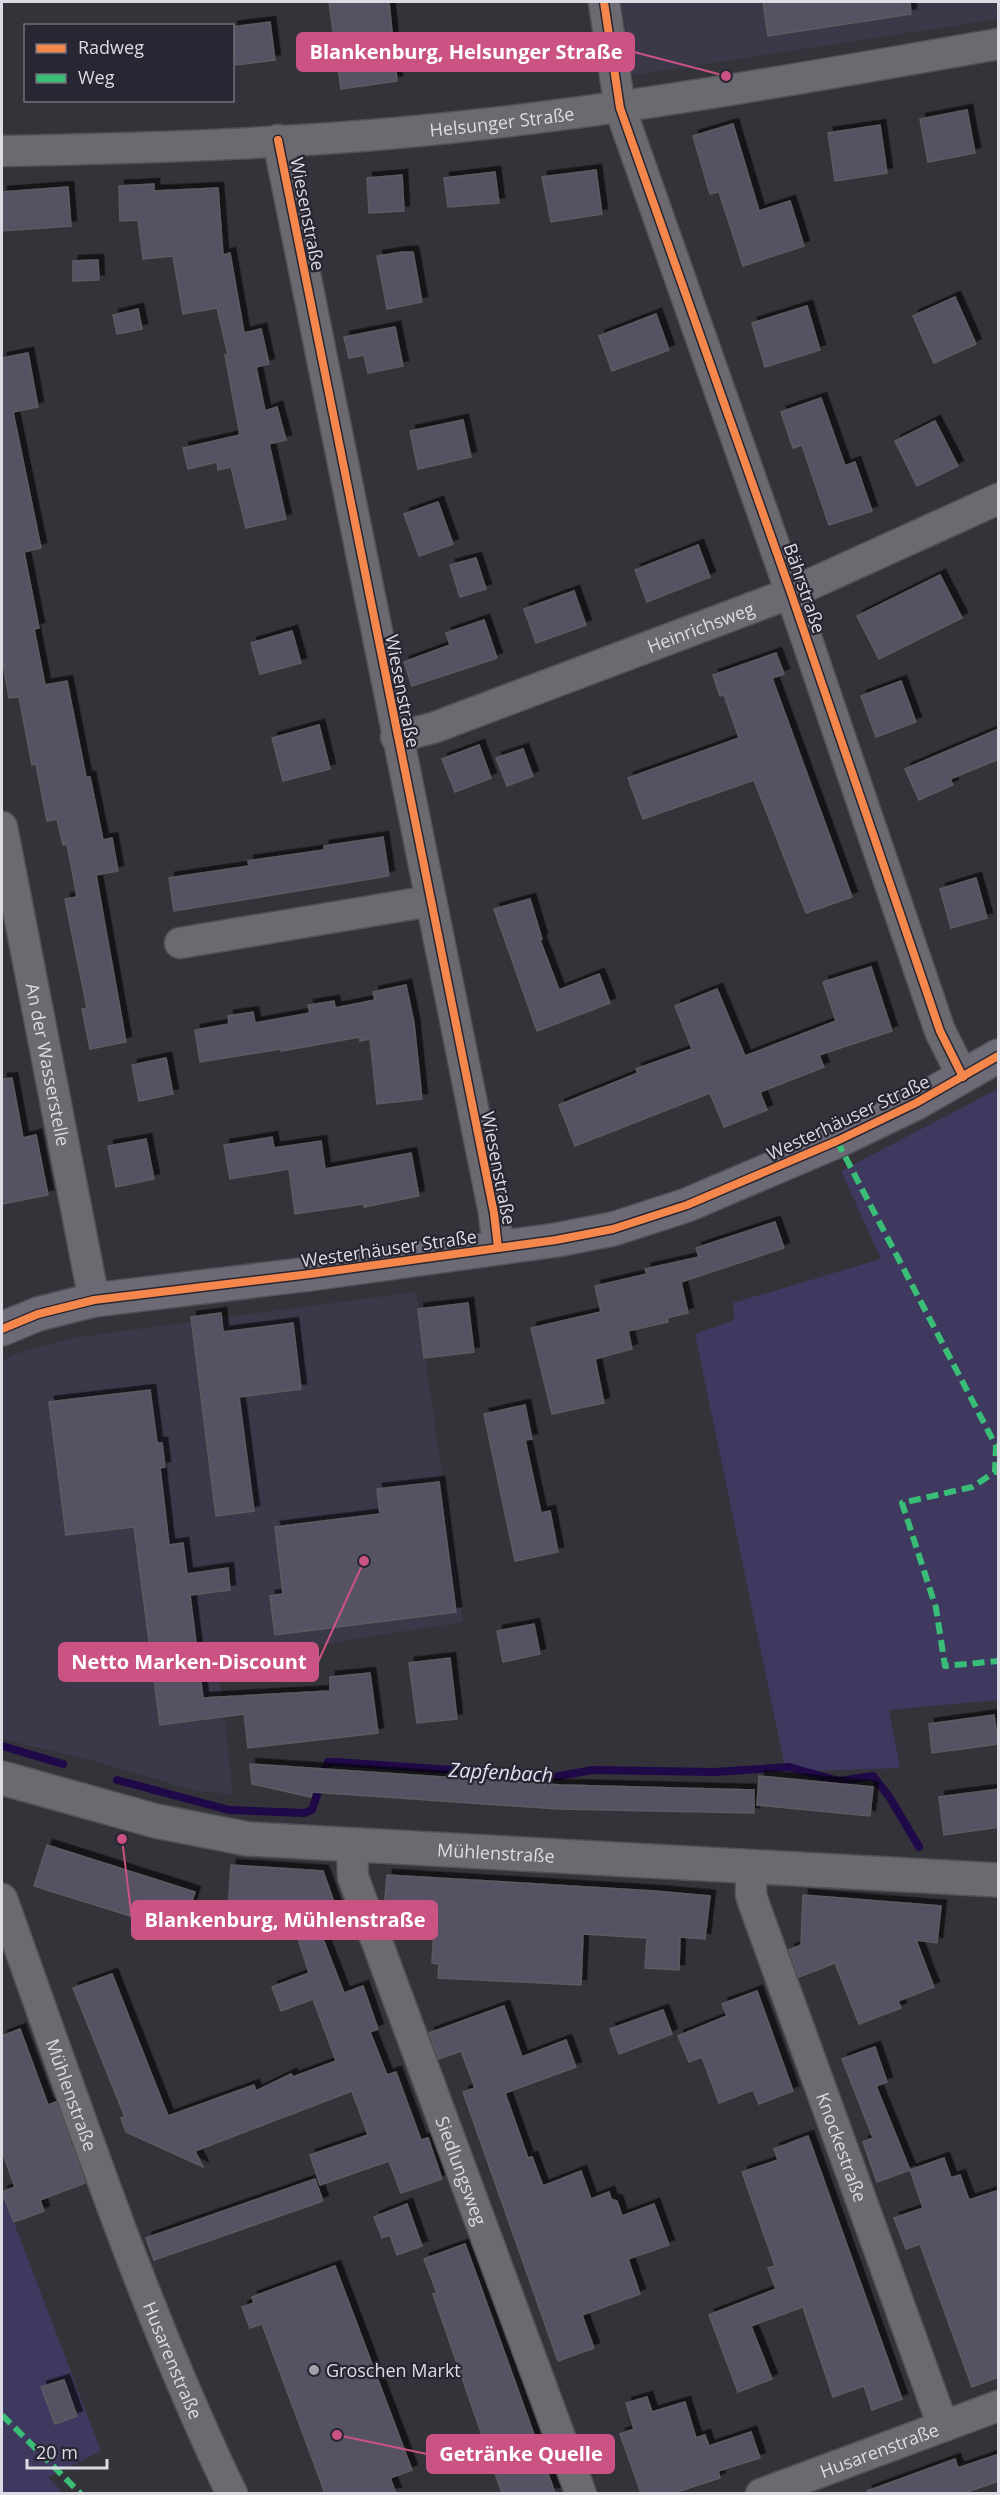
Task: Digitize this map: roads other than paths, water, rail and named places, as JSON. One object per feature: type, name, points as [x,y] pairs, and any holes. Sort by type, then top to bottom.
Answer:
[{"type":"main road","name":"Westerhäuser Straße","points":[[2,1329],[38,1314],[94,1300],[498,1248],[613,1228],[687,1205],[857,1132],[999,1056]]},
{"type":"street","name":"Bährstraße","points":[[604,2],[620,108],[791,593],[940,1031],[963,1077]]},
{"type":"street","name":"Helsunger Straße","points":[[2,151],[278,140],[472,126],[620,108],[999,44]]},
{"type":"street","name":"Wiesenstraße","points":[[278,140],[396,736],[494,1213],[498,1248]]},
{"type":"street","name":"Heinrichsweg","points":[[396,736],[433,728],[791,593],[999,499]]},
{"type":"street","name":"An der Wasserstelle","points":[[2,827],[94,1300]]},
{"type":"street","points":[[180,943],[431,901]]},
{"type":"street","name":"Mühlenstraße","points":[[2,1778],[156,1821],[233,1837],[352,1846],[999,1880]]},
{"type":"street","name":"Siedlungsweg","points":[[352,1846],[353,1877],[581,2493]]},
{"type":"street","name":"Knockestraße","points":[[751,1866],[751,1895],[755,1907],[943,2426]]},
{"type":"street","name":"Mühlenstraße","points":[[2,1899],[146,2291]]},
{"type":"street","name":"Husarenstraße","points":[[146,2291],[199,2423],[232,2493]]},
{"type":"street","name":"Husarenstraße","points":[[761,2493],[999,2406]]},
{"type":"waterway","name":"Zapfenbach","points":[[2,1746],[63,1764]]},
{"type":"waterway","name":"Zapfenbach","points":[[117,1780],[229,1810],[304,1813],[312,1810],[328,1762],[553,1777],[593,1770],[714,1772],[789,1767],[839,1781],[873,1776],[890,1798],[919,1847]]},
{"type":"place","name":"Blankenburg, Helsunger Straße","points":[[726,76]]},
{"type":"place","name":"Netto Marken-Discount","points":[[364,1561]]},
{"type":"place","name":"Blankenburg, Mühlenstraße","points":[[122,1839]]},
{"type":"place","name":"Groschen Markt","points":[[314,2370]]},
{"type":"place","name":"Getränke Quelle","points":[[337,2435]]}]
